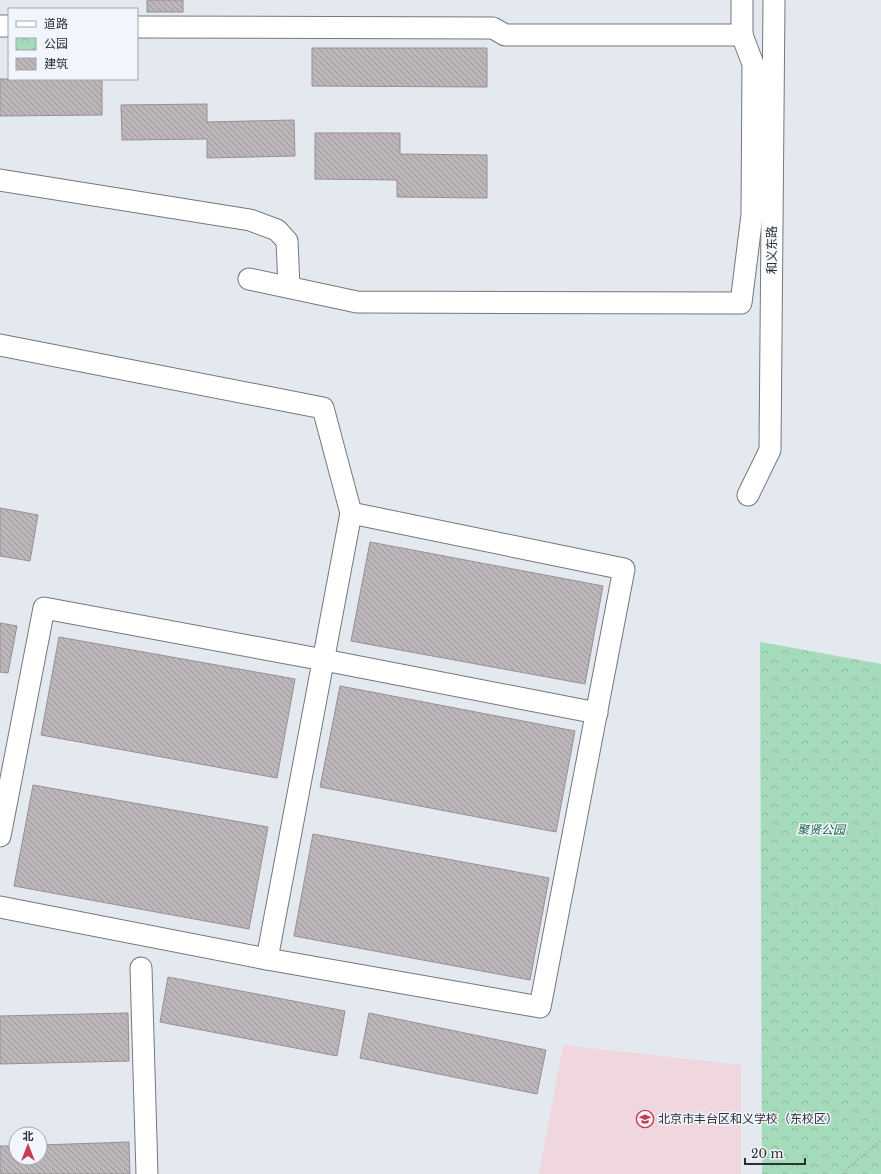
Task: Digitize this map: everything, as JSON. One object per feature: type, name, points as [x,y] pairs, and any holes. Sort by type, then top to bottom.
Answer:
[{"type":"street","points":[[249,279],[357,302],[741,303],[752,215],[753,64],[742,35],[742,0]]},
{"type":"street","name":"和义东路","points":[[748,495],[770,450],[774,0]]},
{"type":"street","points":[[138,26],[493,28],[505,35],[742,35]]},
{"type":"street","points":[[0,180],[250,220],[277,230],[287,242],[289,287]]},
{"type":"street","points":[[0,345],[323,408],[352,513],[267,959]]},
{"type":"street","points":[[0,907],[267,959],[540,1007],[624,569],[352,513]]},
{"type":"street","points":[[0,836],[44,608],[597,713]]},
{"type":"street","points":[[141,968],[147,1174]]},
{"type":"path","points":[[844,1174],[848,1168],[881,1140]]},
{"type":"shaded area","name":"北京市丰台区和义学校（东校区）","points":[[563,1045],[741,1065],[741,1174],[539,1174]]},
{"type":"green space","name":"聚贤公园","points":[[760,642],[881,664],[881,1174],[762,1174]]},
{"type":"building","points":[[147,0],[183,0],[183,12],[147,12]]},
{"type":"building","points":[[312,48],[487,48],[487,87],[312,86]]},
{"type":"building","points":[[0,79],[102,80],[102,115],[0,116]]},
{"type":"building","points":[[207,104],[207,122],[294,120],[295,156],[207,158],[207,139],[122,140],[121,105]]},
{"type":"building","points":[[315,133],[400,133],[400,154],[487,155],[487,198],[397,197],[397,180],[315,179]]},
{"type":"building","points":[[0,508],[38,515],[30,561],[0,556]]},
{"type":"building","points":[[370,542],[603,586],[585,684],[351,641]]},
{"type":"building","points":[[0,623],[17,626],[8,673],[0,672]]},
{"type":"building","points":[[59,637],[295,679],[277,778],[41,735]]},
{"type":"building","points":[[340,686],[575,731],[556,832],[320,787]]},
{"type":"building","points":[[33,785],[268,827],[249,929],[14,886]]},
{"type":"building","points":[[313,834],[549,878],[530,980],[294,936]]},
{"type":"building","points":[[168,977],[345,1011],[337,1056],[160,1022]]},
{"type":"building","points":[[128,1013],[129,1061],[0,1064],[0,1016]]},
{"type":"building","points":[[369,1013],[546,1050],[537,1094],[360,1058]]},
{"type":"building","points":[[129,1142],[130,1174],[0,1174],[0,1146],[8,1146],[8,1166],[48,1166],[48,1145]]},
{"type":"place","name":"北京市丰台区和义学校（东校区）","points":[[645,1119]]}]
